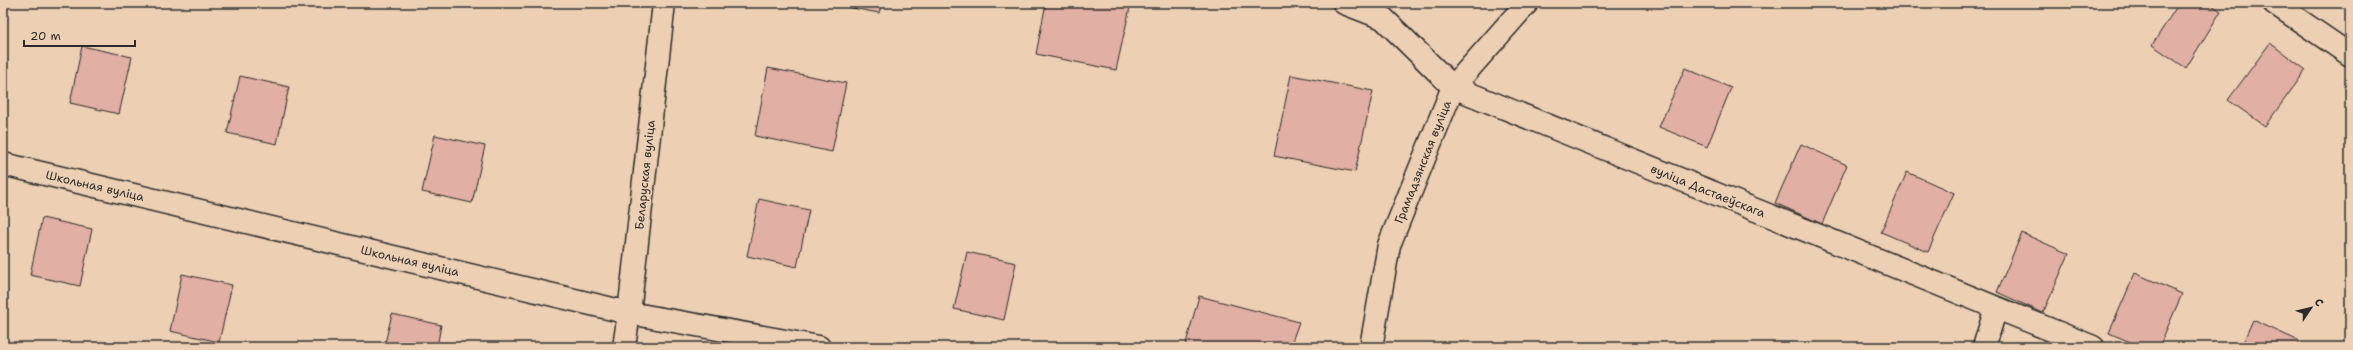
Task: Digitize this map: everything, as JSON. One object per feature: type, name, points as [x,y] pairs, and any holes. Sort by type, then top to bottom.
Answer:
[{"type":"street","name":"Беларуская вуліца","points":[[624,347],[630,314],[664,3]]},
{"type":"street","name":"вуліца Дастаеўскага","points":[[1344,3],[1383,18],[1453,87],[2093,347]]},
{"type":"street","name":"Грамадзянская вуліца","points":[[1371,347],[1389,245],[1453,87],[1527,3]]},
{"type":"street","points":[[2274,3],[2350,55]]},
{"type":"street","name":"Школьная вуліца","points":[[3,164],[630,314],[819,347]]},
{"type":"street","points":[[1984,347],[1996,308]]},
{"type":"building","points":[[826,3],[882,3],[879,13]]},
{"type":"building","points":[[1046,3],[1131,3],[1116,70],[1036,54]]},
{"type":"building","points":[[2179,3],[2209,3],[2221,11],[2186,68],[2152,45]]},
{"type":"building","points":[[2270,43],[2306,70],[2265,126],[2228,100]]},
{"type":"building","points":[[82,46],[132,57],[119,114],[70,103]]},
{"type":"building","points":[[768,68],[846,83],[832,152],[755,136]]},
{"type":"building","points":[[1685,68],[1731,88],[1707,147],[1659,127]]},
{"type":"building","points":[[1291,75],[1373,91],[1355,172],[1274,156]]},
{"type":"building","points":[[240,76],[289,87],[277,144],[227,133]]},
{"type":"building","points":[[435,135],[485,146],[472,203],[422,192]]},
{"type":"building","points":[[1801,144],[1847,165],[1822,224],[1775,203]]},
{"type":"building","points":[[1907,172],[1954,193],[1928,252],[1881,232]]},
{"type":"building","points":[[759,199],[809,210],[797,267],[747,256]]},
{"type":"building","points":[[42,218],[92,229],[80,286],[30,275]]},
{"type":"building","points":[[2022,233],[2069,254],[2043,313],[1997,292]]},
{"type":"building","points":[[967,252],[1016,263],[1004,320],[954,309]]},
{"type":"building","points":[[2135,273],[2182,294],[2159,347],[2142,347],[2109,333]]},
{"type":"building","points":[[182,274],[232,285],[219,342],[170,331]]},
{"type":"building","points":[[1199,296],[1299,322],[1290,347],[1185,347]]},
{"type":"building","points":[[392,314],[441,325],[437,347],[384,347]]},
{"type":"building","points":[[2253,320],[2299,341],[2296,347],[2241,347]]},
{"type":"building","points":[[1426,344],[1440,347],[1425,347]]}]
